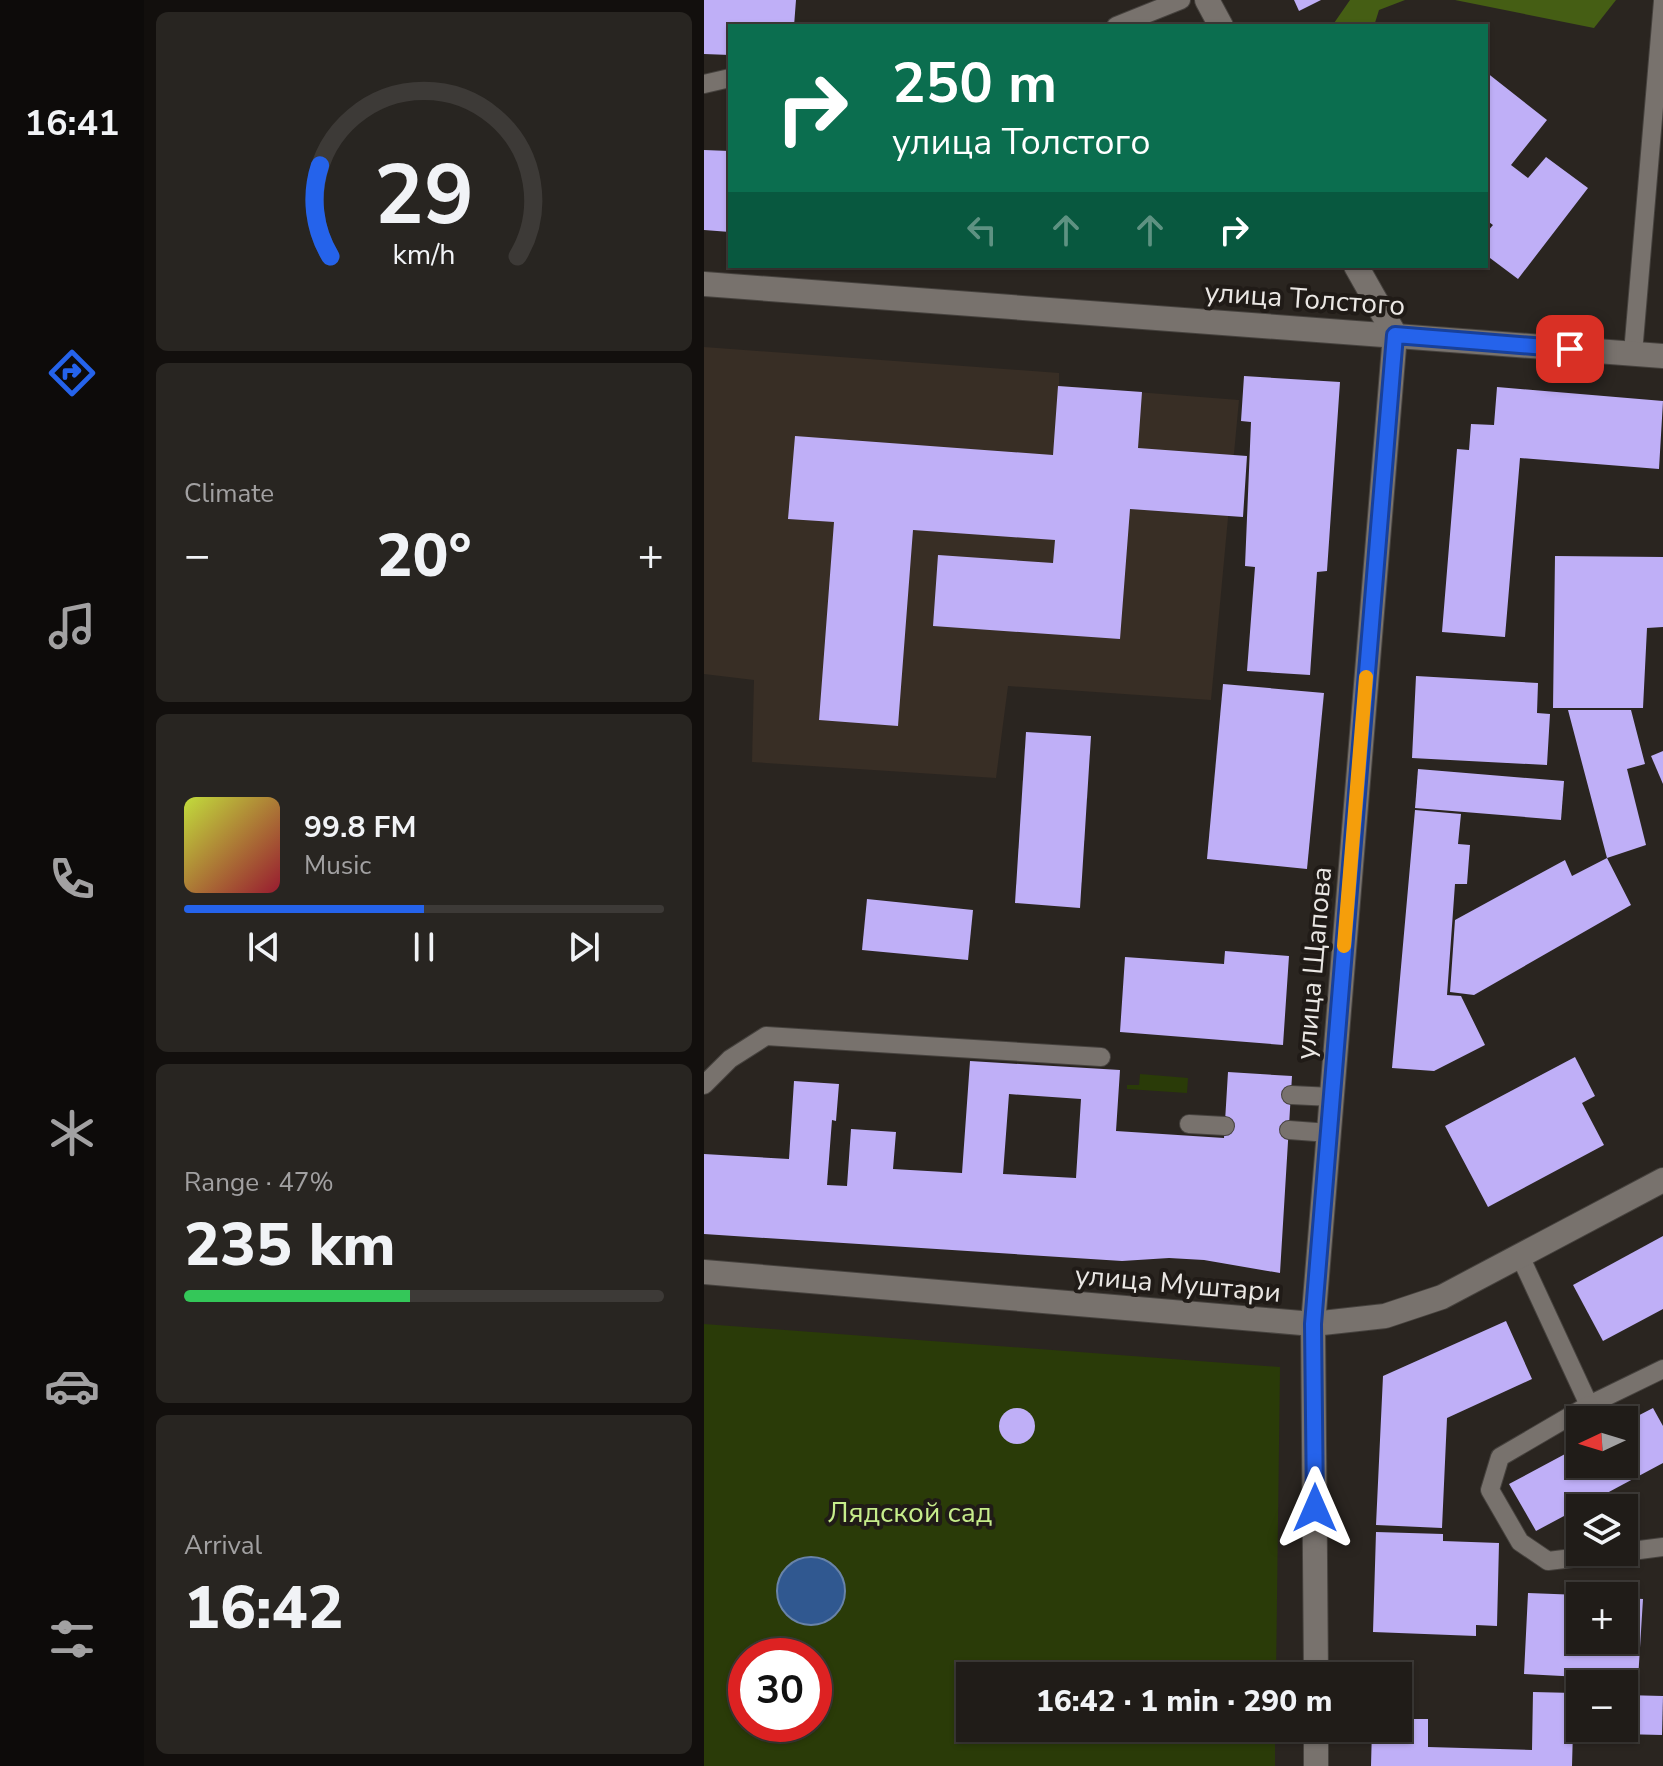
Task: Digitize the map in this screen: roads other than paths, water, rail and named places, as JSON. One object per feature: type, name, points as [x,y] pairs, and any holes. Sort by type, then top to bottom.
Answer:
[{"type":"street","points":[[1207,0],[1220,24]]},
{"type":"street","points":[[1357,268],[1395,335]]},
{"type":"street","name":"улица Толстого","points":[[704,284],[1663,356]]},
{"type":"street","name":"улица Щапова","points":[[1316,1662],[1313,1324],[1395,335]]},
{"type":"street","name":"улица Муштари","points":[[704,1272],[1313,1324],[1352,1322],[1415,1307],[1520,1256],[1663,1180]]},
{"type":"street","points":[[1316,1742],[1316,1766]]},
{"type":"lane","points":[[1121,24],[1181,0]]},
{"type":"lane","points":[[1633,353],[1663,1]]},
{"type":"lane","points":[[704,84],[728,78]]},
{"type":"lane","points":[[704,1085],[730,1059],[766,1036],[1101,1057]]},
{"type":"lane","points":[[1291,1095],[1332,1097]]},
{"type":"lane","points":[[1189,1124],[1225,1126]]},
{"type":"lane","points":[[1289,1130],[1329,1133]]},
{"type":"lane","points":[[1520,1256],[1589,1405]]},
{"type":"lane","points":[[1566,1559],[1548,1561],[1520,1542],[1490,1490],[1500,1457],[1589,1405],[1663,1369]]},
{"type":"lane","points":[[1638,1550],[1663,1547]]},
{"type":"water","points":[[804,1557],[818,1557],[830,1562],[840,1572],[845,1591],[840,1610],[830,1620],[818,1625],[804,1625],[792,1620],[782,1610],[777,1598],[777,1584],[782,1572],[792,1562]]},
{"type":"park label","name":"Лядской сад","points":[[910,1512]]}]
